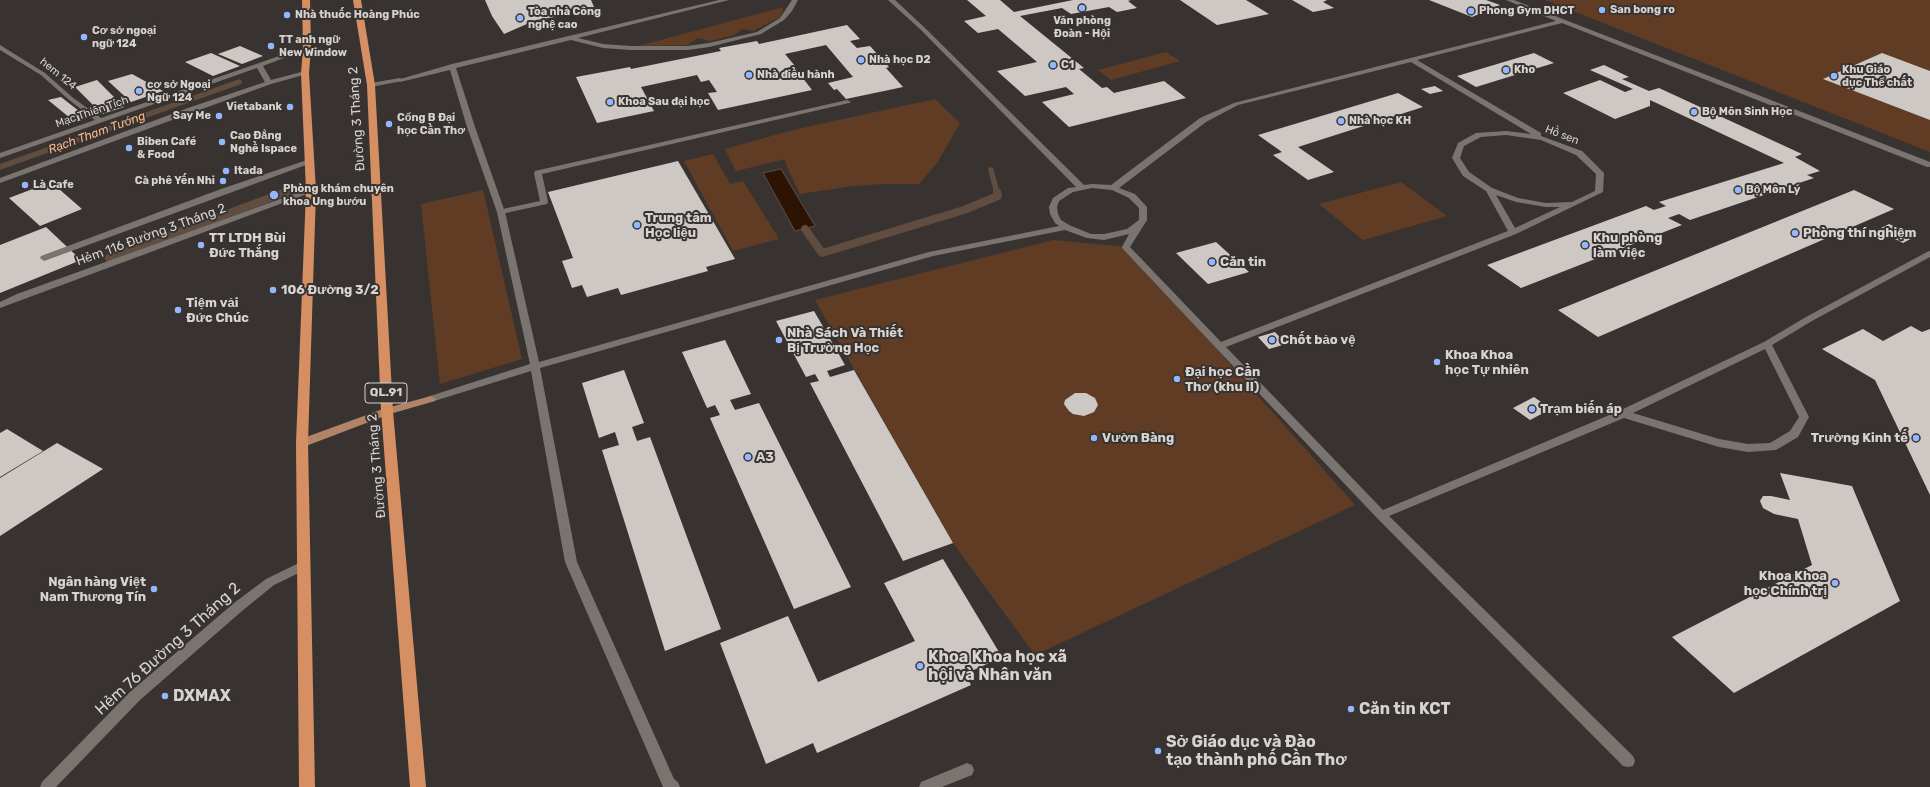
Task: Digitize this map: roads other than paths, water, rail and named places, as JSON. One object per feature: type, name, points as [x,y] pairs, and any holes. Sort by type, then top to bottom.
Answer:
[{"type":"highway","points":[[306,0],[307,48],[304,74],[311,191],[302,443],[307,787]]},
{"type":"highway","name":"Đường 3 Tháng 2","points":[[357,0],[372,85],[387,411],[418,787]]},
{"type":"main road","points":[[302,443],[387,411],[431,399]]},
{"type":"street","points":[[372,85],[400,80],[452,66],[726,0]]},
{"type":"street","points":[[568,38],[603,46],[631,48],[688,48],[709,45],[759,33],[782,19],[790,11],[795,0]]},
{"type":"street","points":[[891,0],[924,29],[1081,187]]},
{"type":"street","points":[[1509,0],[1930,166]]},
{"type":"street","points":[[1113,188],[1203,120],[1236,104],[1562,21]]},
{"type":"street","name":"hem 124","points":[[0,47],[43,74],[70,98],[100,121]]},
{"type":"street","name":"Mạc Thiên Tích","points":[[0,156],[307,48]]},
{"type":"street","points":[[1411,59],[1503,116],[1543,138]]},
{"type":"street","points":[[259,65],[269,83]]},
{"type":"street","points":[[452,66],[471,127],[501,212],[535,366],[571,562],[669,784],[673,787]]},
{"type":"street","points":[[0,181],[191,110],[269,83],[304,74]]},
{"type":"street","points":[[501,212],[544,202],[538,173],[847,102]]},
{"type":"street","points":[[1503,116],[1506,133]]},
{"type":"street","name":"Hồ sen","points":[[1506,133],[1543,138],[1579,153],[1600,173],[1599,192],[1573,204],[1546,205],[1516,200],[1489,190],[1466,174],[1456,158],[1461,145],[1479,136],[1506,133]]},
{"type":"street","points":[[44,258],[224,191],[310,162]]},
{"type":"street","points":[[1138,226],[1130,231],[1104,237],[1090,236],[1066,227],[1058,221],[1054,214],[1054,207],[1056,200],[1062,195],[1081,187],[1097,186],[1113,188],[1132,196],[1142,207],[1144,214],[1143,220],[1126,247],[1381,515],[1628,761]]},
{"type":"street","points":[[1489,190],[1513,232]]},
{"type":"street","name":"Hẻm 116 Đường 3 Tháng 2","points":[[0,305],[20,296],[311,191]]},
{"type":"street","points":[[1219,346],[1513,232],[1573,204]]},
{"type":"street","points":[[431,399],[535,366],[932,254],[1066,227]]},
{"type":"street","points":[[1381,515],[1623,414],[1768,344],[1809,319],[1930,254]]},
{"type":"street","points":[[1623,414],[1719,443],[1748,448],[1772,447],[1794,434],[1804,417],[1768,344]]},
{"type":"street","name":"Hẻm 76 Đường 3 Tháng 2","points":[[48,787],[136,696],[238,607],[270,582],[303,566]]},
{"type":"street","points":[[926,787],[968,770]]},
{"type":"waterway","name":"Rạch Tham Tướng","points":[[0,167],[239,82]]},
{"type":"waterway","points":[[991,170],[997,193]]},
{"type":"waterway","points":[[284,193],[290,191]]},
{"type":"waterway","points":[[805,229],[822,253],[964,210],[998,196],[997,192]]},
{"type":"waterway","points":[[109,258],[284,193]]},
{"type":"place","name":"Văn phòng Đoàn - Hội","points":[[1082,8]]},
{"type":"place","name":"San bong ro","points":[[1602,10]]},
{"type":"place","name":"Phong Gym DHCT","points":[[1471,11]]},
{"type":"place","name":"Nhà thuốc Hoàng Phúc","points":[[287,15]]},
{"type":"place","name":"Tòa nhà Công nghệ cao","points":[[520,18]]},
{"type":"place","name":"Cơ sở ngoại ngữ 124","points":[[84,37]]},
{"type":"place","name":"TT anh ngữ New Window","points":[[271,46]]},
{"type":"place","name":"Nhà học D2","points":[[861,60]]},
{"type":"place","name":"C1","points":[[1053,65]]},
{"type":"place","name":"Kho","points":[[1506,70]]},
{"type":"place","name":"Nhà điều hành","points":[[749,75]]},
{"type":"place","name":"Khu Giáo dục Thể chất","points":[[1834,76]]},
{"type":"place","name":"cơ sở Ngoại Ngữ 124","points":[[139,91]]},
{"type":"place","name":"Khoa Sau đại học","points":[[610,102]]},
{"type":"place","name":"Vietabank","points":[[290,107]]},
{"type":"place","name":"Bộ Môn Sinh Học","points":[[1694,112]]},
{"type":"place","name":"Say Me","points":[[219,116]]},
{"type":"place","name":"Nhà học KH","points":[[1341,121]]},
{"type":"place","name":"Cổng B Đại học Cần Thơ","points":[[389,124]]},
{"type":"place","name":"Cao Đẳng Nghề Ispace","points":[[222,142]]},
{"type":"place","name":"Biben Café & Food","points":[[129,148]]},
{"type":"place","name":"Itada","points":[[226,171]]},
{"type":"place","name":"Cà phê Yến Nhi","points":[[223,181]]},
{"type":"place","name":"Là Cafe","points":[[25,185]]},
{"type":"place","name":"Bộ Môn Lý","points":[[1738,190]]},
{"type":"place","name":"Phòng khám chuyên khoa Ung bướu","points":[[274,195]]},
{"type":"place","name":"Trung tâm Học liệu","points":[[637,225]]},
{"type":"place","name":"Phòng thí nghiệm","points":[[1795,233]]},
{"type":"place","name":"TT LTDH Bùi Đức Thắng","points":[[201,245]]},
{"type":"place","name":"Khu phòng làm việc","points":[[1585,245]]},
{"type":"place","name":"Căn tin","points":[[1212,262]]},
{"type":"place","name":"106 Đường 3/2","points":[[273,290]]},
{"type":"place","name":"Tiệm vải Đức Chúc","points":[[178,310]]},
{"type":"place","name":"Nhà Sách Và Thiết Bị Trường Học","points":[[779,340]]},
{"type":"place","name":"Chốt bảo vệ","points":[[1272,340]]},
{"type":"place","name":"Khoa Khoa học Tự nhiên","points":[[1437,362]]},
{"type":"place","name":"Đại học Cần Thơ (khu II)","points":[[1177,379]]},
{"type":"place","name":"Trạm biến áp","points":[[1532,409]]},
{"type":"place","name":"Vườn Bàng","points":[[1094,438]]},
{"type":"place","name":"Trường Kinh tế","points":[[1916,438]]},
{"type":"place","name":"A3","points":[[748,457]]},
{"type":"place","name":"Khoa Khoa học Chính trị","points":[[1835,583]]},
{"type":"place","name":"Ngân hàng Việt Nam Thương Tín","points":[[154,589]]},
{"type":"place","name":"Khoa Khoa học xã hội và Nhân văn","points":[[920,666]]},
{"type":"place","name":"DXMAX","points":[[165,696]]},
{"type":"place","name":"Căn tin KCT","points":[[1351,709]]},
{"type":"place","name":"Sở Giáo dục và Đào tạo thành phố Cần Thơ","points":[[1158,751]]}]
